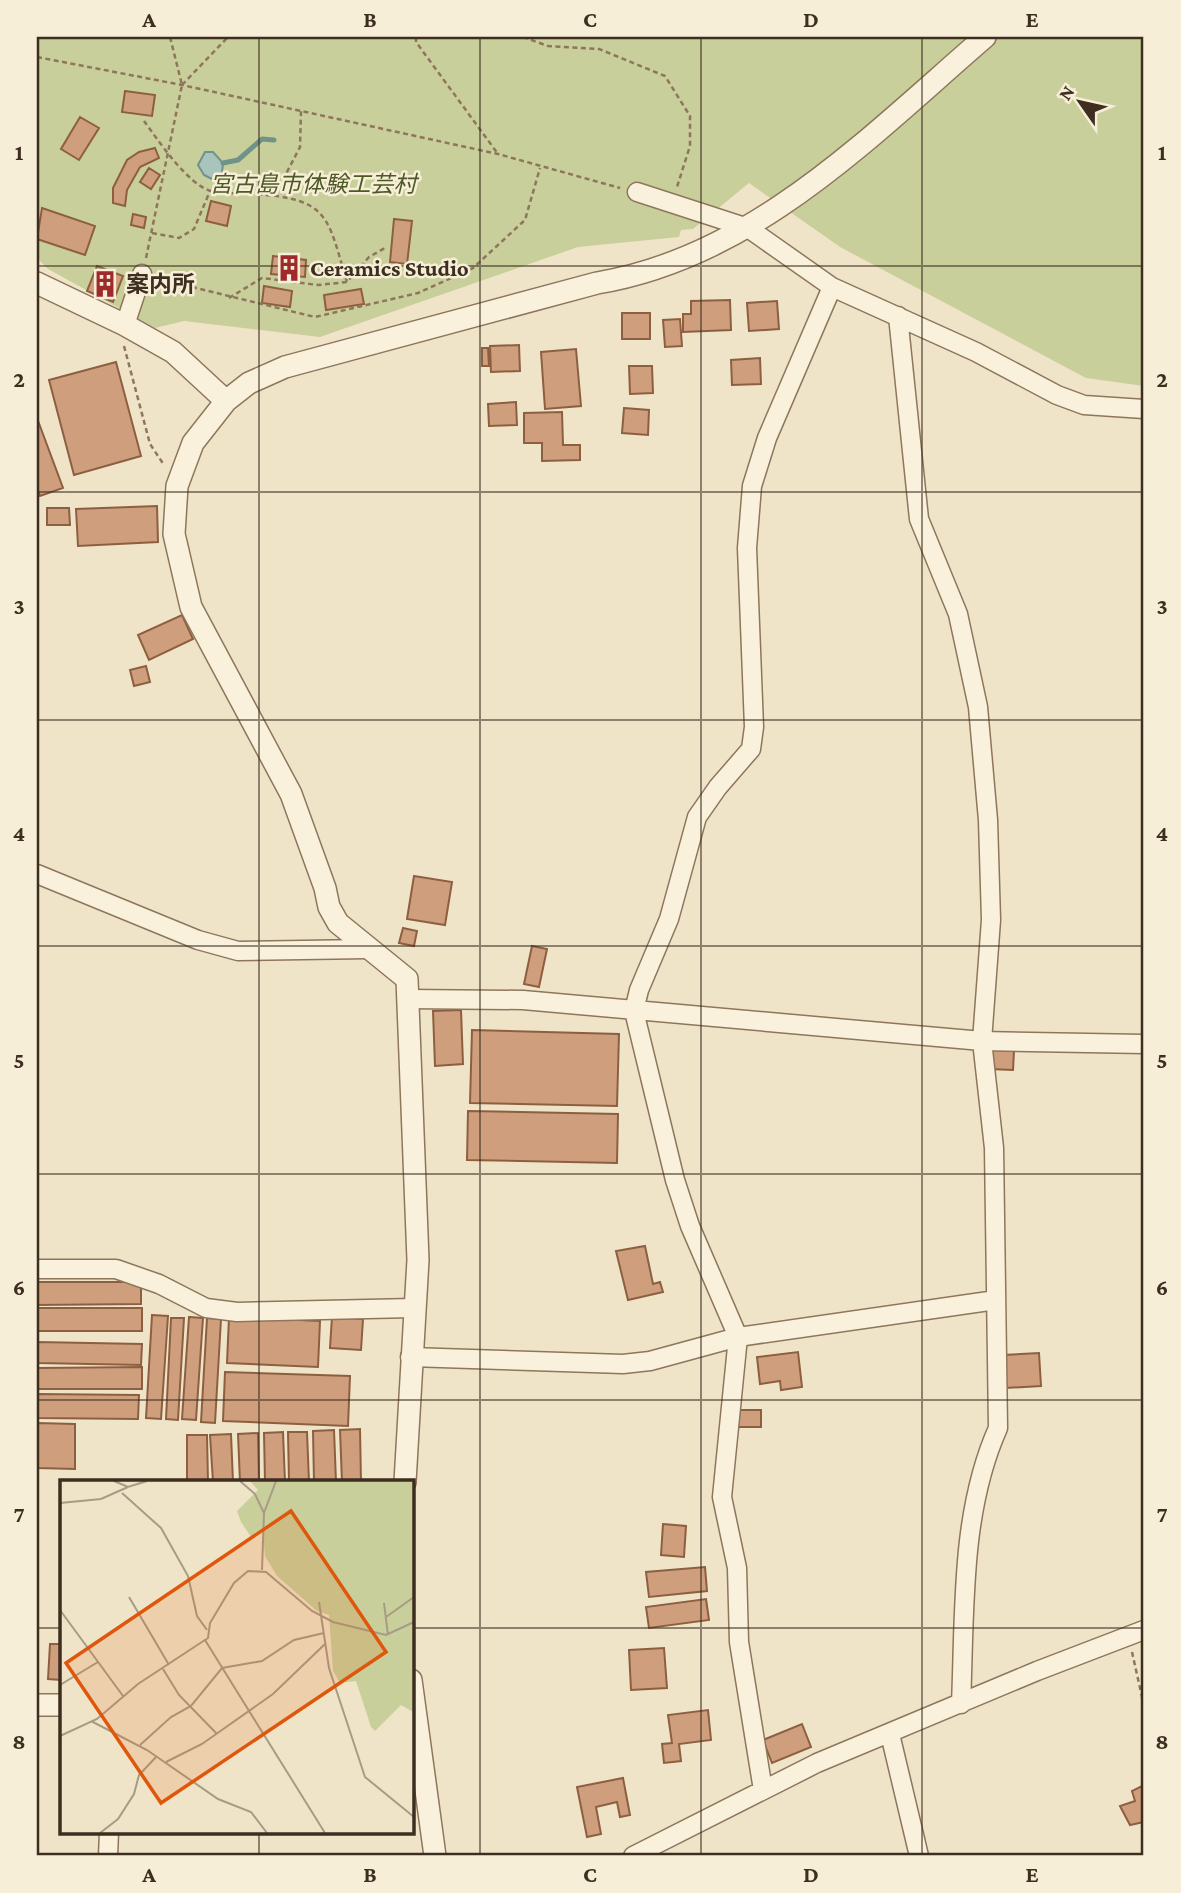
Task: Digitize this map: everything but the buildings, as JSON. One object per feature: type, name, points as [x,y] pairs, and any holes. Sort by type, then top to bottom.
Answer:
[{"type":"street","points":[[405,1480],[410,1357],[418,1260],[407,979],[338,923],[329,907],[326,888],[291,794],[191,607],[174,534],[177,486],[193,443],[226,401],[248,383],[285,367],[587,286],[629,278],[662,268],[748,229],[803,191],[985,37]]},
{"type":"street","points":[[637,192],[748,229],[832,287],[976,352],[1056,395],[1084,405],[1144,409]]},
{"type":"street","points":[[125,325],[142,274]]},
{"type":"street","points":[[37,283],[125,325],[173,352],[226,401]]},
{"type":"street","points":[[763,1790],[739,1642],[737,1568],[722,1497],[738,1337],[690,1226],[675,1180],[635,1011],[639,990],[669,919],[697,817],[718,786],[751,749],[754,727],[747,548],[752,486],[767,438],[832,287]]},
{"type":"street","points":[[898,316],[919,519],[958,614],[978,707],[988,820],[991,920],[982,1041],[994,1148],[998,1428],[987,1454],[969,1544],[961,1704]]},
{"type":"street","points":[[37,874],[198,940],[239,951],[367,949]]},
{"type":"street","points":[[407,999],[523,1000],[982,1041],[1144,1044]]},
{"type":"street","points":[[37,1269],[116,1269],[159,1284],[206,1308],[237,1312],[413,1308]]},
{"type":"street","points":[[410,1357],[623,1364],[650,1361],[738,1337],[996,1300]]},
{"type":"street","points":[[633,1856],[817,1763],[1136,1633]]},
{"type":"street","points":[[413,1699],[435,1856]]},
{"type":"street","points":[[37,1705],[60,1704]]},
{"type":"street","points":[[890,1734],[919,1856]]},
{"type":"street","points":[[108,1856],[109,1834]]},
{"type":"path","points":[[170,37],[182,85],[142,274],[229,298],[315,317],[418,293],[474,268],[525,220],[540,168]]},
{"type":"path","points":[[182,85],[228,37]]},
{"type":"path","points":[[416,37],[416,42],[498,154]]},
{"type":"path","points":[[523,37],[548,46],[600,50],[666,76],[690,116],[690,146],[672,202]]},
{"type":"path","points":[[37,57],[182,85],[498,154],[540,168],[637,192]]},
{"type":"path","points":[[275,195],[300,146],[301,111]]},
{"type":"path","points":[[144,121],[167,153],[198,184],[210,191],[275,195],[307,202],[319,210],[330,225],[347,282]]},
{"type":"path","points":[[152,233],[179,239],[194,229],[210,191]]},
{"type":"path","points":[[229,298],[262,278],[318,285],[347,282],[369,257],[385,247]]},
{"type":"path","points":[[125,325],[122,341],[150,444],[177,486]]},
{"type":"path","points":[[1136,1633],[1144,1740]]},
{"type":"green space","name":"宮古島市体験工芸村","points":[[37,37],[1144,37],[1144,386],[1086,378],[840,247],[749,183],[693,229],[681,230],[679,237],[578,247],[320,337],[184,321],[155,328],[48,269],[37,258]]},
{"type":"water","points":[[205,152],[213,152],[223,163],[222,173],[214,180],[204,175],[198,165]]},
{"type":"waterway","points":[[223,163],[238,160],[262,139],[274,140]]},
{"type":"place","name":"Ceramics Studio","points":[[289,268]]},
{"type":"place","name":"案内所","points":[[105,284]]}]
